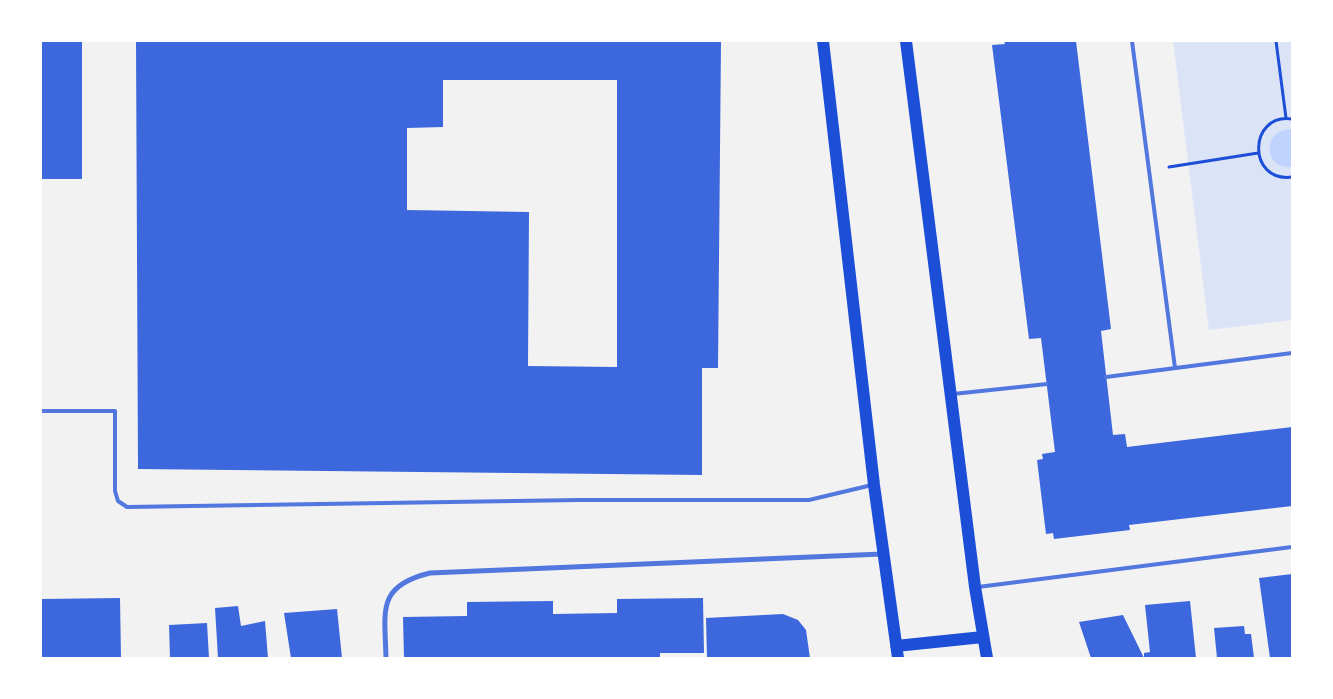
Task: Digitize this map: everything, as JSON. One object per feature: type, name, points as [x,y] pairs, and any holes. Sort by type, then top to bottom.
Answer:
[{"type":"main road","points":[[823,41],[874,485],[897,652],[983,637]]},
{"type":"main road","points":[[906,41],[976,587],[987,658]]},
{"type":"street","points":[[386,658],[385,618],[388,598],[394,588],[410,578],[430,573],[883,554]]},
{"type":"lane","points":[[1132,41],[1176,368]]},
{"type":"lane","points":[[1106,377],[1292,353]]},
{"type":"lane","points":[[951,394],[1047,384]]},
{"type":"lane","points":[[41,411],[115,411],[115,492],[118,501],[127,507],[579,500],[809,500],[874,485]]},
{"type":"lane","points":[[976,587],[1292,547]]},
{"type":"path","points":[[1276,41],[1286,118]]},
{"type":"path","points":[[1292,119],[1286,118],[1267,126],[1258,144],[1258,153],[1268,171],[1276,176],[1292,177]]},
{"type":"path","points":[[1149,170],[1258,153]]},
{"type":"shaded area","points":[[1173,41],[1292,41],[1292,320],[1209,330]]},
{"type":"water","points":[[1292,129],[1292,167],[1282,166],[1275,162],[1271,156],[1271,142],[1275,135]]},
{"type":"building","points":[[41,41],[82,41],[82,179],[41,179]]},
{"type":"building","points":[[136,41],[721,41],[718,368],[702,368],[702,475],[138,469]],"holes":[[[443,80],[617,80],[617,367],[528,366],[529,212],[407,210],[407,128],[443,127]]]},
{"type":"building","points":[[1004,41],[1076,41],[1111,329],[1101,331],[1113,435],[1125,434],[1127,447],[1292,427],[1292,506],[1129,525],[1130,530],[1054,539],[1053,533],[1046,534],[1037,460],[1043,459],[1042,454],[1055,452],[1041,338],[1029,339],[992,45],[1005,44]]},
{"type":"building","points":[[1292,574],[1292,658],[1270,658],[1259,578]]},
{"type":"building","points":[[120,598],[121,658],[41,658],[41,599]]},
{"type":"building","points":[[703,598],[704,653],[660,653],[660,658],[404,658],[403,617],[467,616],[467,602],[553,601],[553,614],[617,613],[617,599]]},
{"type":"building","points":[[1190,601],[1196,658],[1144,658],[1144,653],[1150,652],[1145,605]]},
{"type":"building","points":[[238,606],[241,626],[265,621],[268,658],[218,658],[215,608]]},
{"type":"building","points":[[337,609],[342,658],[291,658],[284,613]]},
{"type":"building","points":[[783,614],[798,620],[806,630],[810,658],[707,658],[706,618]]},
{"type":"building","points":[[1123,615],[1144,658],[1091,658],[1079,622]]},
{"type":"building","points":[[207,623],[209,658],[170,658],[169,625]]},
{"type":"building","points":[[1244,626],[1245,634],[1251,634],[1254,658],[1217,658],[1214,628]]}]
